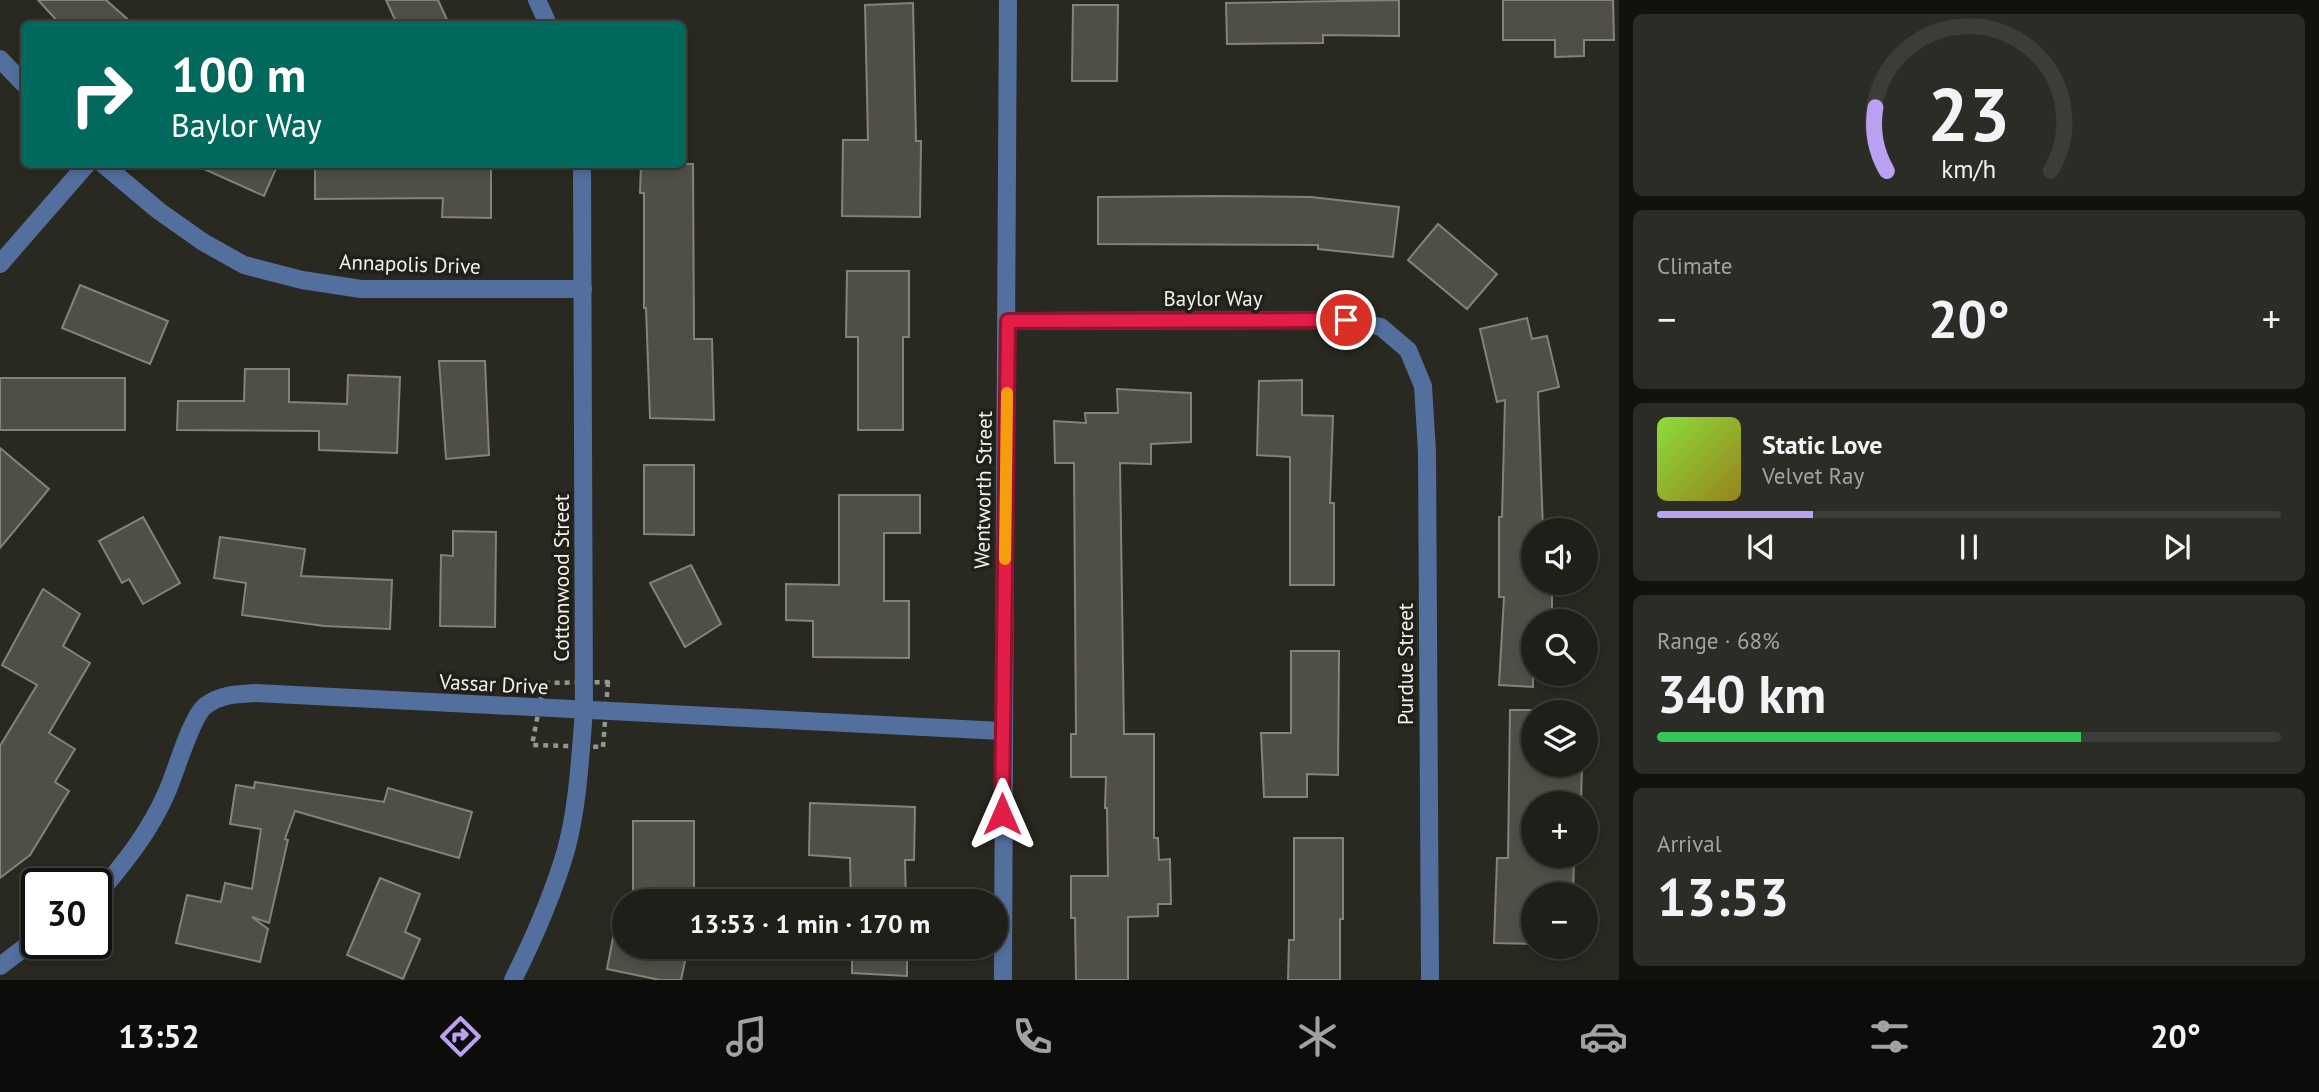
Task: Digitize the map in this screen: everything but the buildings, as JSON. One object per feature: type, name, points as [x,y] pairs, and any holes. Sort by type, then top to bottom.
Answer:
[{"type":"street","points":[[537,0],[547,21]]},
{"type":"street","name":"Wentworth Street","points":[[1003,980],[1002,731],[1008,321],[1008,0]]},
{"type":"street","points":[[0,59],[21,81]]},
{"type":"street","points":[[0,264],[84,168]]},
{"type":"street","name":"Annapolis Drive","points":[[108,168],[159,211],[203,242],[244,265],[302,280],[361,289],[583,289]]},
{"type":"street","name":"Cottonwood Street","points":[[513,980],[537,932],[566,849],[578,782],[584,712],[582,168]]},
{"type":"street","name":"Baylor Way","points":[[1008,321],[1346,320],[1381,327],[1408,350]]},
{"type":"street","name":"Purdue Street","points":[[1408,350],[1423,386],[1427,452],[1430,980]]},
{"type":"street","name":"Vassar Drive","points":[[112,877],[141,842],[167,793],[184,746],[203,707],[226,695],[256,693],[584,712],[1002,731]]},
{"type":"street","points":[[0,966],[21,950]]},
{"type":"slow traffic","points":[[1005,559],[1007,393]]},
{"type":"route","points":[[1002,814],[1008,321],[1346,320]]}]
